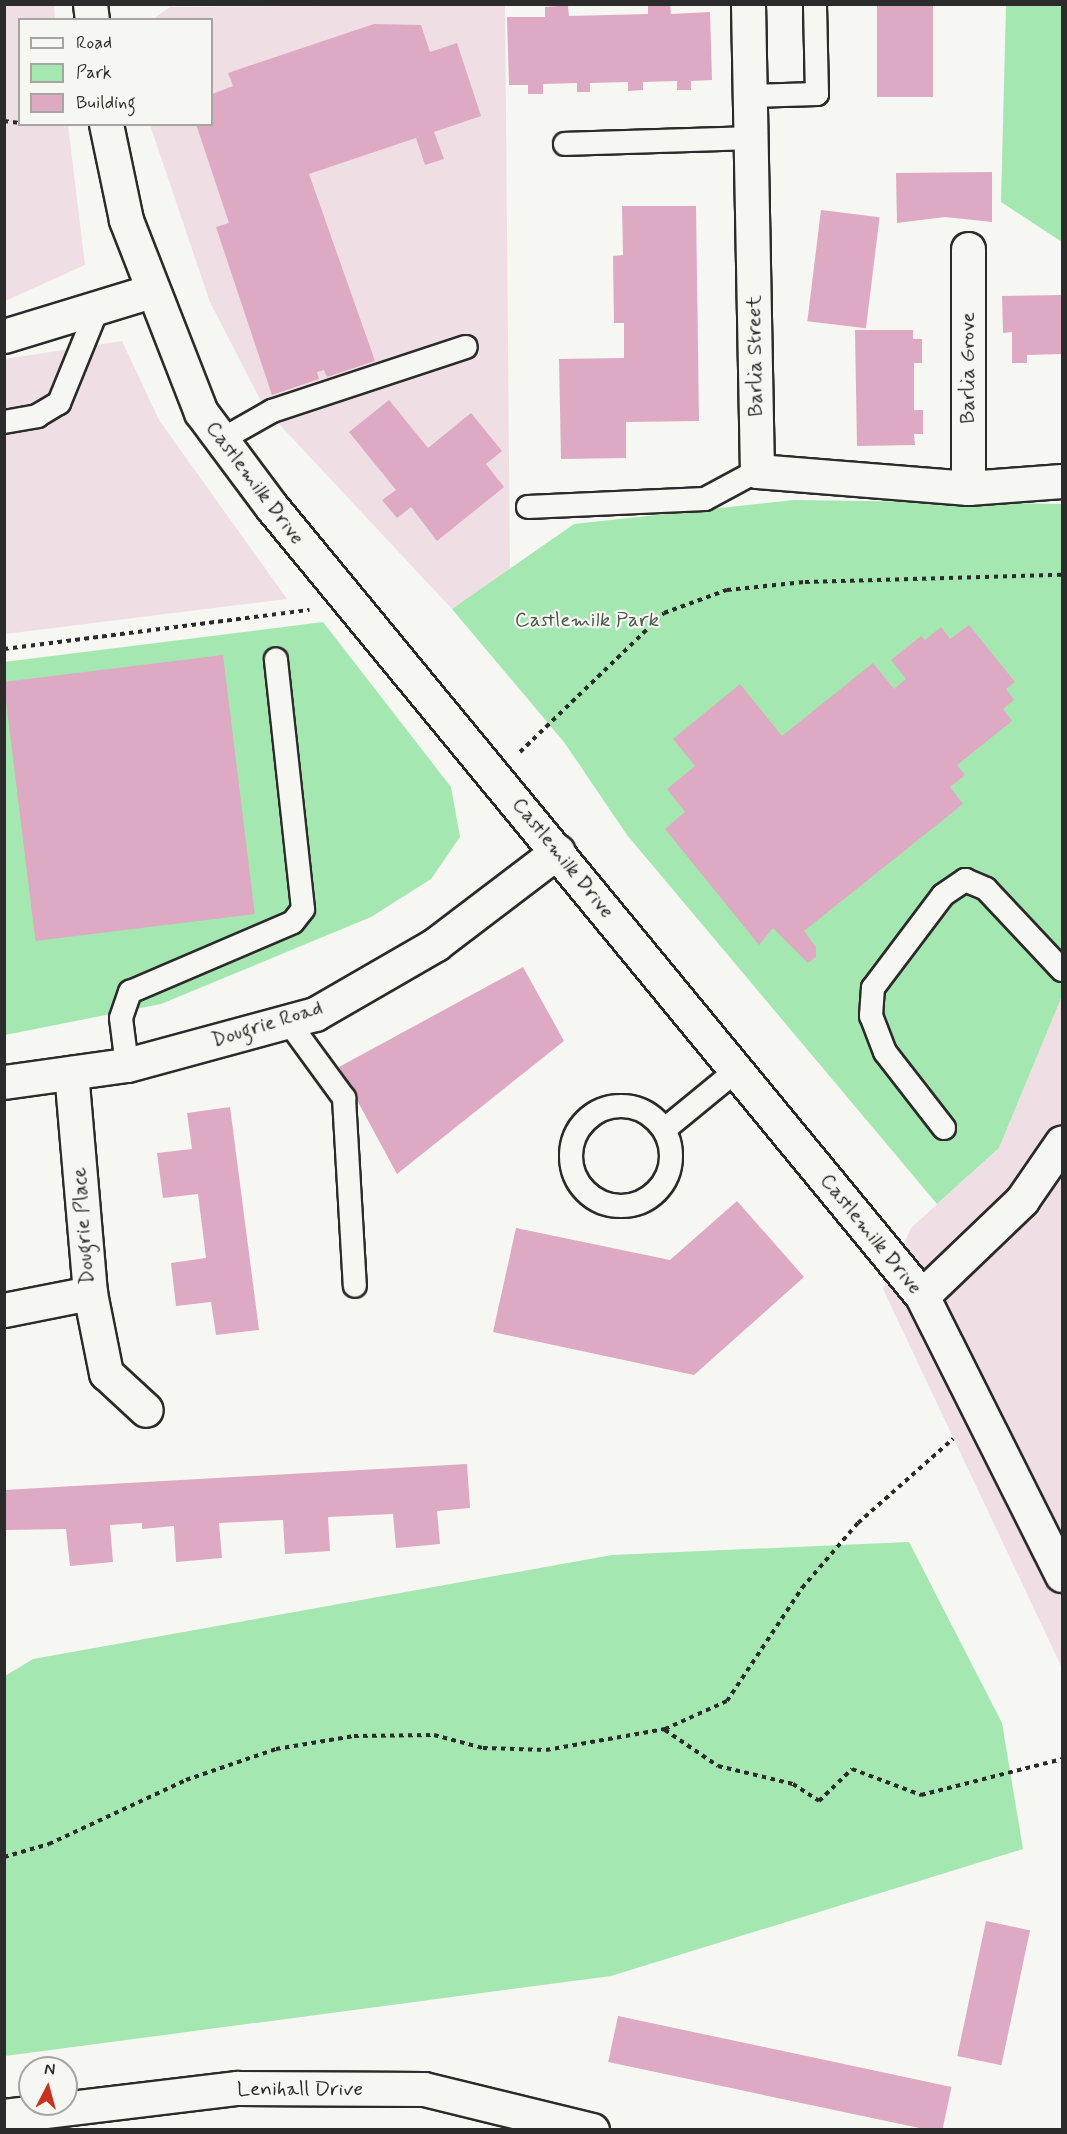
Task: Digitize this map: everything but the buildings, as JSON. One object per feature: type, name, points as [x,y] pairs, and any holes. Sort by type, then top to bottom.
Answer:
[{"type":"street","name":"Barlia Street","points":[[748,4],[757,471]]},
{"type":"street","name":"Castlemilk Drive","points":[[106,126],[126,220],[151,291],[201,412],[352,604],[558,851],[922,1296],[986,1416],[1062,1575]]},
{"type":"street","name":"Barlia Grove","points":[[968,249],[968,488]]},
{"type":"street","points":[[4,336],[97,310],[151,291]]},
{"type":"street","points":[[757,471],[968,488],[1062,481]]},
{"type":"street","name":"Dougrie Road","points":[[4,1082],[127,1065],[315,1014],[436,944],[558,851]]},
{"type":"street","name":"Dougrie Place","points":[[4,1310],[90,1293],[71,1073]]},
{"type":"street","points":[[922,1296],[1023,1200],[1062,1142]]},
{"type":"street","points":[[90,1293],[106,1373],[146,1410]]},
{"type":"street","name":"Lenihall Drive","points":[[4,2116],[237,2088],[424,2089],[592,2130]]},
{"type":"lane","points":[[750,96],[817,94],[815,4]]},
{"type":"lane","points":[[565,144],[751,138]]},
{"type":"lane","points":[[4,422],[37,416],[59,403],[97,310]]},
{"type":"lane","points":[[221,440],[272,411],[466,347]]},
{"type":"lane","points":[[528,507],[705,499],[757,471]]},
{"type":"lane","points":[[127,1065],[121,1018],[130,992],[293,922],[303,909],[276,659]]},
{"type":"lane","points":[[944,1128],[885,1052],[871,1016],[873,988],[943,895],[965,880],[986,889],[1062,970]]},
{"type":"lane","points":[[287,1020],[344,1098],[355,1286]]},
{"type":"lane","points":[[665,1129],[737,1070]]},
{"type":"lane","points":[[620,1105],[646,1111],[665,1129],[672,1155],[666,1180],[648,1200],[622,1207],[596,1201],[577,1183],[570,1157],[576,1132],[594,1112],[620,1105]]},
{"type":"path","points":[[495,776],[664,613],[727,590],[805,582],[1062,574]]},
{"type":"path","points":[[4,649],[352,604]]},
{"type":"path","points":[[4,1857],[49,1844],[110,1811],[186,1780],[276,1749],[354,1736],[434,1734],[483,1748],[546,1750],[665,1729],[727,1701],[802,1588],[858,1523],[920,1463],[986,1416]]},
{"type":"path","points":[[665,1729],[718,1766],[793,1784],[819,1800],[852,1769],[921,1796],[1062,1759]]},
{"type":"shaded area","points":[[4,5],[54,5],[55,18],[18,18],[18,126],[68,126],[85,265],[5,301]]},
{"type":"shaded area","points":[[505,5],[510,569],[452,609],[265,409],[210,302],[150,126],[213,126],[213,18],[154,18],[170,7]]},
{"type":"shaded area","points":[[122,341],[159,420],[287,599],[5,634],[5,359]]},
{"type":"shaded area","points":[[1062,996],[1062,1668],[883,1289],[911,1228],[999,1148]]},
{"type":"green space","points":[[1006,5],[1062,5],[1062,242],[1001,202]]},
{"type":"green space","name":"Castlemilk Park","points":[[794,500],[1062,504],[1062,996],[999,1148],[937,1204],[627,835],[564,742],[452,609],[574,524]]},
{"type":"green space","points":[[323,622],[451,787],[460,837],[431,879],[371,917],[161,1004],[5,1035],[4,662]]},
{"type":"green space","points":[[909,1542],[1002,1723],[1023,1849],[611,1976],[5,2056],[5,1676],[33,1659],[612,1555]]}]
